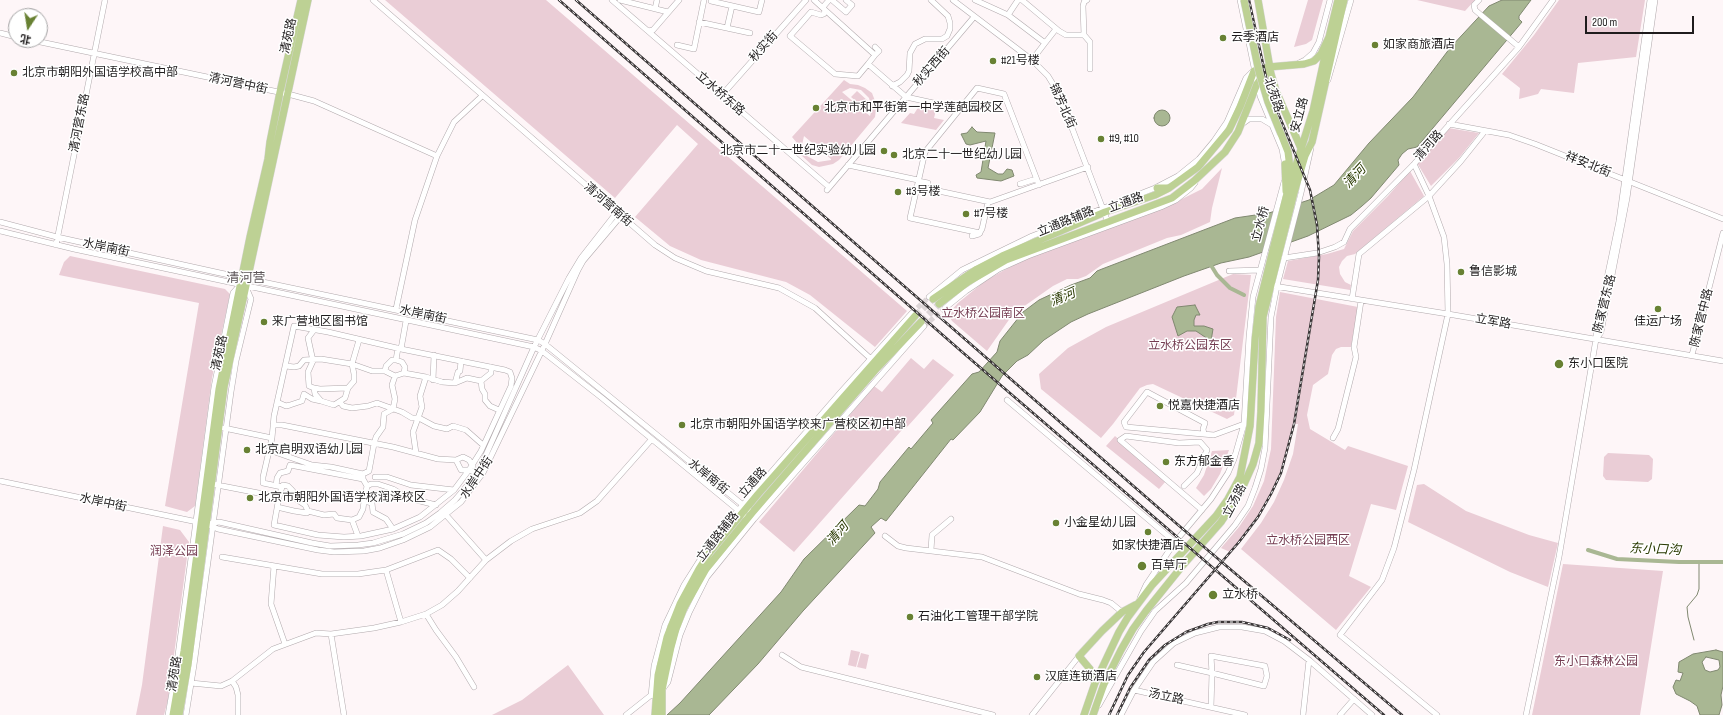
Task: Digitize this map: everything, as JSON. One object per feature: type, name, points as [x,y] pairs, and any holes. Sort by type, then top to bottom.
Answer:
[{"type":"main road","name":"清苑路","points":[[245,278],[280,92],[301,0]]},
{"type":"main road","name":"清苑路","points":[[179,715],[188,665],[206,524],[219,389],[288,94],[308,0]]},
{"type":"main road","name":"北苑路","points":[[1244,0],[1259,72],[1268,102],[1281,134],[1289,160],[1294,184]]},
{"type":"main road","name":"北苑路","points":[[1258,0],[1269,67],[1276,91],[1304,154]]},
{"type":"main road","name":"安立路","points":[[1283,197],[1294,184],[1304,154],[1338,0]]},
{"type":"main road","name":"安立路","points":[[1304,154],[1312,142],[1344,0]]},
{"type":"main road","name":"安立路","points":[[1254,70],[1304,64],[1314,61],[1321,54],[1329,37]]},
{"type":"main road","name":"立通路","points":[[942,306],[968,282],[1006,260],[1109,224],[1172,198],[1201,175],[1225,152],[1242,124],[1257,84],[1269,67]]},
{"type":"main road","name":"立通路","points":[[931,298],[986,264],[1008,253],[1104,210],[1155,195],[1169,188],[1198,167],[1229,130],[1240,107],[1254,70]]},
{"type":"main road","points":[[1283,197],[1285,164]]},
{"type":"main road","points":[[1294,184],[1306,169]]},
{"type":"main road","name":"安立路","points":[[1294,184],[1297,193]]},
{"type":"main road","points":[[1157,188],[1169,188]]},
{"type":"main road","name":"立水桥","points":[[1280,254],[1297,193]]},
{"type":"main road","name":"立水桥","points":[[1280,254],[1283,197]]},
{"type":"main road","points":[[986,264],[996,253]]},
{"type":"main road","name":"立汤路","points":[[1084,715],[1094,683],[1119,632],[1137,604],[1212,521],[1228,499],[1240,477],[1247,425],[1256,320],[1280,254]]},
{"type":"main road","name":"立汤路","points":[[1093,715],[1104,684],[1120,650],[1133,629],[1178,570],[1221,522],[1245,482],[1259,443],[1263,317],[1270,285]]},
{"type":"main road","name":"清苑路","points":[[173,715],[206,524],[215,485],[223,428],[224,387],[243,286]]},
{"type":"main road","name":"立通路","points":[[656,692],[684,608],[706,569],[746,512],[795,452],[914,315]]},
{"type":"main road","points":[[1249,337],[1256,320]]},
{"type":"main road","name":"立通路","points":[[656,692],[661,657],[672,625],[688,588],[698,569],[710,552],[923,324]]},
{"type":"main road","points":[[1263,346],[1268,356]]},
{"type":"main road","points":[[1246,405],[1247,425]]},
{"type":"main road","points":[[1259,443],[1266,418]]},
{"type":"main road","points":[[821,441],[826,427]]},
{"type":"main road","points":[[785,456],[795,452]]},
{"type":"main road","points":[[672,625],[676,603]]},
{"type":"main road","points":[[1094,683],[1090,669],[1079,656],[1122,612],[1137,604]]},
{"type":"main road","points":[[656,692],[661,704],[662,715]]},
{"type":"main road","points":[[654,711],[656,692]]},
{"type":"street","name":"清河营东路","points":[[56,245],[105,0]]},
{"type":"street","name":"清河营南街","points":[[373,0],[655,245],[685,263],[706,271],[778,288],[815,308],[870,359]]},
{"type":"street","name":"立水桥东路","points":[[612,0],[828,189]]},
{"type":"street","points":[[620,0],[668,12]]},
{"type":"street","points":[[655,9],[657,0]]},
{"type":"street","points":[[648,32],[653,30],[679,0]]},
{"type":"street","points":[[677,45],[694,49],[700,22],[708,0],[759,12],[762,0]]},
{"type":"street","name":"秋实街","points":[[722,95],[806,0]]},
{"type":"street","points":[[814,0],[846,12],[852,5],[846,0]]},
{"type":"street","points":[[892,86],[900,82],[907,75],[909,71],[910,52],[915,44],[925,39],[942,39],[947,36],[950,30],[948,16],[931,0]]},
{"type":"street","name":"锦芳北街","points":[[953,0],[1032,60],[1048,76],[1060,94],[1109,224]]},
{"type":"street","points":[[975,0],[1008,15],[1045,43]]},
{"type":"street","points":[[1008,15],[1020,0],[1056,29],[1066,35],[1084,35]]},
{"type":"street","points":[[1087,0],[1084,2],[1084,35],[1090,42],[1090,69]]},
{"type":"street","name":"北苑路","points":[[1240,0],[1260,96],[1282,148],[1285,164]]},
{"type":"street","name":"安立路","points":[[1294,65],[1305,60],[1313,53],[1319,42],[1330,0]]},
{"type":"street","name":"安立路","points":[[1323,92],[1331,74],[1350,0]]},
{"type":"street","points":[[1479,0],[1474,5],[1475,10],[1519,47]]},
{"type":"street","name":"清河路","points":[[1280,254],[1317,253],[1335,247],[1344,242],[1350,229],[1414,164],[1519,47],[1553,0]]},
{"type":"street","name":"陈家营东路","points":[[1627,180],[1650,0]]},
{"type":"street","name":"陈家营东路","points":[[1526,715],[1560,557],[1596,339],[1596,330],[1627,180],[1655,0]]},
{"type":"street","points":[[828,5],[875,55]]},
{"type":"street","points":[[828,5],[824,14],[821,15],[811,12],[790,36],[835,74],[858,76],[879,51],[875,47]]},
{"type":"street","points":[[727,28],[732,6]]},
{"type":"street","name":"秋实西街","points":[[828,189],[974,17]]},
{"type":"street","points":[[700,22],[750,33]]},
{"type":"street","points":[[1032,60],[1056,29]]},
{"type":"street","name":"清河营中街","points":[[48,44],[280,92],[314,101],[437,156]]},
{"type":"street","points":[[868,64],[906,98],[960,109]]},
{"type":"street","name":"立通路辅路","points":[[931,298],[962,270],[996,253],[1032,236],[1104,210],[1157,188],[1178,176],[1199,159],[1227,122],[1246,78],[1254,70]]},
{"type":"street","points":[[980,232],[910,218],[924,152],[977,88],[1004,94],[1039,185]]},
{"type":"street","points":[[396,310],[415,220],[437,156],[454,122],[482,96]]},
{"type":"street","points":[[1242,124],[1250,119],[1262,119],[1272,126]]},
{"type":"street","name":"祥安北街","points":[[1449,124],[1509,135],[1535,144],[1723,219]]},
{"type":"street","points":[[1352,299],[1359,254],[1429,196],[1461,161],[1485,131]]},
{"type":"street","name":"安立路","points":[[1297,193],[1306,169],[1312,142]]},
{"type":"street","points":[[1414,164],[1429,196],[1444,237],[1447,264],[1448,314],[1414,470],[1394,548],[1382,580],[1340,635],[1437,715]]},
{"type":"street","points":[[848,165],[988,202],[1088,167]]},
{"type":"street","points":[[1020,184],[1036,178]]},
{"type":"street","points":[[918,183],[928,183]]},
{"type":"street","points":[[918,183],[918,195]]},
{"type":"street","name":"立水桥","points":[[1260,270],[1283,197]]},
{"type":"street","points":[[972,236],[975,236],[982,229],[988,202]]},
{"type":"street","name":"水岸中街","points":[[206,524],[219,522],[318,544],[338,546],[369,544],[403,534],[426,523],[455,500],[476,473],[489,450],[534,348],[574,268],[619,214]]},
{"type":"street","name":"水岸中街","points":[[0,480],[206,524],[318,550],[352,552],[380,548],[403,540],[430,527],[446,515],[461,502],[483,473],[542,351],[578,270],[583,261],[619,214]]},
{"type":"street","name":"水岸南街","points":[[0,222],[57,237],[538,340],[545,344],[746,512]]},
{"type":"street","name":"水岸南街","points":[[0,231],[56,245],[534,348],[542,351],[602,398],[651,440],[746,512]]},
{"type":"street","name":"陈家营中路","points":[[1692,355],[1723,233]]},
{"type":"street","name":"立汤路","points":[[1093,715],[1114,675],[1155,611],[1186,583],[1235,525],[1248,506],[1261,469],[1265,448],[1268,356],[1271,317],[1270,285],[1280,254]]},
{"type":"street","points":[[1229,271],[1260,270],[1252,308],[1249,337],[1246,405]]},
{"type":"street","name":"立军路","points":[[1270,285],[1723,361]]},
{"type":"street","points":[[1333,438],[1338,428],[1356,357],[1354,347],[1361,301]]},
{"type":"street","name":"立通路辅路","points":[[746,512],[785,456],[870,359],[914,315]]},
{"type":"street","points":[[396,360],[406,321]]},
{"type":"street","name":"立通路辅路","points":[[656,692],[654,666],[660,641],[676,603],[699,560],[746,512],[821,441],[923,324]]},
{"type":"street","points":[[282,487],[274,524],[318,535],[358,536],[393,529],[420,517],[454,490],[471,468],[511,386],[512,378],[510,372],[294,326],[274,416],[272,438],[263,483],[282,487],[283,485],[288,486],[298,496],[296,499],[305,505],[308,511]]},
{"type":"street","points":[[314,330],[308,338],[313,361],[308,372],[315,394],[321,401]]},
{"type":"street","points":[[304,394],[312,399],[334,405],[345,398],[348,388],[354,381],[352,364],[359,340]]},
{"type":"street","points":[[433,380],[434,356]]},
{"type":"street","points":[[286,366],[294,367],[299,366],[304,360],[313,361],[321,359],[352,364],[372,371],[385,371],[395,376],[404,373],[426,377],[433,380],[455,383],[467,378],[481,381]]},
{"type":"street","points":[[385,371],[386,366],[392,360],[396,360],[402,362],[405,367],[404,373]]},
{"type":"street","points":[[455,383],[462,361]]},
{"type":"street","points":[[481,381],[491,373],[491,367]]},
{"type":"street","points":[[276,486],[277,478],[280,473],[288,471],[290,466],[363,476],[369,472],[374,444],[383,427],[384,414],[393,409],[395,399],[392,385],[395,376]]},
{"type":"street","points":[[416,453],[413,432],[422,407],[420,396],[426,377]]},
{"type":"street","points":[[481,381],[485,394],[485,400],[490,406],[498,410]]},
{"type":"street","points":[[277,402],[286,406],[302,401],[304,388],[348,388]]},
{"type":"street","points":[[1204,434],[1203,429],[1205,423],[1147,392],[1124,422],[1126,427],[1214,435],[1247,425]]},
{"type":"street","points":[[1006,400],[1175,542]]},
{"type":"street","points":[[340,402],[343,406],[352,408],[377,403],[412,418],[419,418],[434,426],[447,429],[453,426],[466,430],[483,445]]},
{"type":"street","points":[[273,425],[282,425],[438,459],[456,460],[462,457],[468,460],[471,468],[476,473]]},
{"type":"street","name":"立汤路","points":[[1137,604],[1146,585],[1175,542],[1211,499],[1228,473],[1247,425]]},
{"type":"street","points":[[223,428],[272,438]]},
{"type":"street","points":[[1184,486],[1197,473],[1207,450],[1200,442],[1179,442],[1126,436],[1120,440],[1202,510]]},
{"type":"street","points":[[191,683],[222,686],[232,681],[273,649],[316,633],[331,634],[374,628],[401,622],[426,614],[442,605],[458,591],[486,560],[511,541],[532,529],[580,513],[597,501],[651,440]]},
{"type":"street","points":[[269,450],[312,466],[331,467],[363,476],[369,485]]},
{"type":"street","points":[[456,460],[461,470],[471,468]]},
{"type":"street","points":[[369,472],[375,477],[387,477],[411,485],[454,490]]},
{"type":"street","points":[[277,507],[307,513],[308,511],[324,515],[334,514],[337,518],[352,520],[359,517],[363,509],[369,485],[375,477]]},
{"type":"street","points":[[369,485],[378,484],[393,489],[408,498],[436,505]]},
{"type":"street","points":[[215,485],[279,497]]},
{"type":"street","points":[[364,501],[372,503],[373,512],[386,520],[393,529]]},
{"type":"street","points":[[446,515],[486,560]]},
{"type":"street","points":[[931,550],[932,535],[951,519]]},
{"type":"street","points":[[352,520],[358,536]]},
{"type":"street","points":[[186,715],[191,683],[206,524]]},
{"type":"street","points":[[168,715],[206,524]]},
{"type":"street","points":[[885,536],[898,546],[982,557],[1079,594],[1111,603],[1122,612]]},
{"type":"street","points":[[222,557],[322,574],[358,574],[386,570],[438,550],[452,559],[470,578]]},
{"type":"street","points":[[274,566],[271,604],[285,644]]},
{"type":"street","points":[[386,570],[401,622]]},
{"type":"street","points":[[426,614],[456,657],[474,687]]},
{"type":"street","points":[[1121,715],[1134,690],[1153,662],[1174,643],[1195,633],[1218,627],[1242,627],[1265,631],[1284,641],[1309,660],[1372,715]]},
{"type":"street","points":[[331,634],[344,715]]},
{"type":"street","points":[[782,655],[801,667],[993,715]]},
{"type":"street","points":[[1032,715],[1079,656]]},
{"type":"street","points":[[1177,665],[1212,673],[1264,686],[1268,676],[1265,666],[1211,656],[1212,673],[1211,707]]},
{"type":"street","points":[[1303,715],[1309,660]]},
{"type":"street","points":[[232,681],[238,694],[238,715]]},
{"type":"street","name":"汤立路","points":[[1134,690],[1245,715]]},
{"type":"street","points":[[626,715],[656,692]]},
{"type":"street","points":[[1340,715],[1354,699]]},
{"type":"green space","points":[[385,0],[546,0],[907,311],[875,347],[810,295],[786,282],[701,260],[670,246],[635,217],[698,144],[677,125],[615,198]]},
{"type":"green space","points":[[1308,0],[1323,0],[1312,40],[1306,44],[1294,47]]},
{"type":"green space","points":[[1417,0],[1475,0],[1465,11]]},
{"type":"green space","points":[[1559,0],[1645,0],[1636,57],[1578,63],[1574,93],[1541,89],[1538,94],[1519,99],[1520,88],[1502,74],[1534,35]]},
{"type":"green space","points":[[844,80],[850,84],[865,88],[872,93],[876,109],[875,117],[839,160],[833,164],[819,167],[812,165],[801,155],[797,143],[792,137]],"holes":[[[850,88],[861,90],[869,98],[872,109],[870,116],[842,92]],[[804,136],[831,159],[831,160],[818,162],[807,156],[802,145]]]},
{"type":"green space","points":[[857,91],[868,101],[863,107],[851,97]]},
{"type":"green space","points":[[919,106],[936,110],[934,118],[944,120],[936,130],[901,123],[910,113],[914,114]]},
{"type":"green space","points":[[1448,128],[1479,133],[1459,158],[1431,186],[1417,163]]},
{"type":"green space","name":"立水桥公园南区","points":[[1222,168],[1210,222],[1181,235],[1167,238],[1103,264],[1086,276],[1078,279],[1067,279],[1053,286],[1013,314],[987,351],[952,321],[948,314],[958,303],[985,281],[1015,264],[1068,242],[1172,204],[1202,189]]},
{"type":"green space","points":[[1410,171],[1424,196],[1355,254],[1347,256],[1342,261],[1339,267],[1340,274],[1345,282],[1351,285],[1350,290],[1283,279],[1288,261],[1327,254],[1344,249],[1353,231],[1388,196]]},
{"type":"green space","points":[[70,256],[225,289],[230,294],[212,378],[195,506],[187,512],[165,506],[199,303],[59,275],[64,262]]},
{"type":"green space","name":"立水桥公园东区","points":[[1233,274],[1251,275],[1234,415],[1227,419],[1153,384],[1147,385],[1140,388],[1101,438],[1041,389],[1039,374],[1068,348],[1106,327]]},
{"type":"green space","name":"立水桥公园西区","points":[[1280,292],[1358,307],[1351,347],[1341,347],[1336,349],[1332,355],[1328,374],[1313,385],[1307,415],[1310,429],[1345,450],[1348,446],[1408,466],[1396,510],[1371,504],[1349,576],[1371,587],[1336,630],[1241,549],[1261,523],[1274,502],[1284,480],[1293,454],[1298,424],[1294,424],[1281,473],[1258,517],[1230,552],[1221,548],[1239,527],[1253,506],[1264,481],[1271,449],[1276,317]]},
{"type":"green space","points":[[911,358],[924,369],[933,359],[954,375],[908,426],[901,431],[794,552],[759,522],[874,386],[882,392]]},
{"type":"green space","points":[[1115,436],[1166,481],[1159,489],[1106,446]]},
{"type":"green space","points":[[1229,450],[1220,474],[1211,489],[1204,496],[1196,488],[1204,475],[1212,451]]},
{"type":"green space","points":[[1608,453],[1649,455],[1653,459],[1652,479],[1648,482],[1606,480],[1603,476],[1604,457]]},
{"type":"green space","points":[[1424,484],[1466,511],[1529,535],[1558,543],[1548,587],[1510,572],[1408,522],[1417,485]]},
{"type":"green space","name":"润泽公园","points":[[163,526],[180,530],[189,542],[168,700],[164,715],[136,715],[142,685]]},
{"type":"green space","name":"东小口森林公园","points":[[1563,564],[1663,571],[1640,715],[1532,715]]},
{"type":"green space","points":[[851,650],[860,652],[856,667],[848,665]]},
{"type":"green space","points":[[861,653],[869,655],[866,669],[857,667]]},
{"type":"green space","points":[[568,665],[604,715],[492,715],[522,700]]},
{"type":"water","name":"清河","points":[[1502,0],[1531,0],[1519,16],[1519,19],[1522,22],[1417,147],[1408,149],[1402,154],[1398,160],[1399,165],[1371,198],[1362,206],[1351,215],[1308,236],[1249,257],[1221,263],[1184,276],[1088,314],[1071,322],[1044,340],[1028,355],[1017,361],[1002,376],[980,412],[953,440],[951,439],[886,521],[881,518],[871,527],[875,533],[803,611],[758,664],[709,715],[667,715],[680,703],[781,592],[804,559],[859,505],[865,506],[878,489],[880,482],[909,447],[911,449],[933,423],[931,420],[972,374],[979,372],[997,352],[1000,341],[1023,312],[1039,300],[1090,278],[1097,271],[1235,218],[1269,213],[1309,200],[1334,185],[1369,143],[1413,97],[1450,48],[1489,6]]},
{"type":"water","points":[[1162,110],[1168,112],[1170,118],[1168,124],[1162,126],[1156,124],[1154,118],[1156,112]]},
{"type":"water","points":[[972,127],[977,132],[995,133],[988,168],[998,174],[1003,174],[1007,169],[1012,170],[1014,176],[1001,181],[977,178],[976,175],[981,172],[986,141],[970,145],[966,144],[961,134],[967,133]]},
{"type":"water","points":[[1195,305],[1200,315],[1196,315],[1194,326],[1204,326],[1213,329],[1211,341],[1196,331],[1187,331],[1178,336],[1172,317],[1177,307]]},
{"type":"water","points":[[1716,650],[1723,652],[1722,705],[1719,715],[1700,715],[1697,706],[1676,694],[1673,687],[1676,680],[1680,681],[1683,673],[1678,672],[1679,662],[1693,654]],"holes":[[[1706,657],[1719,660],[1720,667],[1718,670],[1710,672],[1705,670],[1702,662]]]},
{"type":"waterway","name":"东小口沟","points":[[1209,262],[1217,275],[1230,288],[1244,295]]},
{"type":"waterway","name":"东小口沟","points":[[1588,550],[1617,559],[1679,562],[1723,562]]},
{"type":"waterway","points":[[1694,640],[1687,607],[1697,595],[1699,589],[1699,562]]},
{"type":"tunnel","points":[[912,313],[929,297]]},
{"type":"tunnel","points":[[915,316],[933,299]]},
{"type":"tunnel","points":[[921,322],[939,304]]},
{"type":"tunnel","points":[[924,326],[945,308]]},
{"type":"railway","points":[[559,0],[961,351],[1384,715]]},
{"type":"railway","points":[[576,0],[1177,524],[1402,715]]},
{"type":"railway","points":[[1109,715],[1128,675],[1144,652],[1239,542],[1258,517],[1281,473],[1294,424],[1318,280],[1319,257],[1317,225],[1310,190],[1269,91],[1249,0]]},
{"type":"railway","points":[[1117,715],[1130,688],[1149,660],[1165,645],[1186,632],[1218,622],[1242,622],[1268,628],[1290,640]]},
{"type":"place","name":"云季酒店","points":[[1223,38]]},
{"type":"place","name":"如家商旅酒店","points":[[1375,45]]},
{"type":"place","name":"#21号楼","points":[[993,61]]},
{"type":"place","name":"北京市朝阳外国语学校高中部","points":[[14,73]]},
{"type":"place","name":"北京市和平街第一中学莲葩园校区","points":[[816,108]]},
{"type":"place","name":"#9, #10","points":[[1101,139]]},
{"type":"place","name":"北京市二十一世纪实验幼儿园","points":[[884,151]]},
{"type":"place","name":"北京二十一世纪幼儿园","points":[[894,155]]},
{"type":"place","name":"#3号楼","points":[[898,192]]},
{"type":"place","name":"#7号楼","points":[[966,214]]},
{"type":"place","name":"鲁信影城","points":[[1461,272]]},
{"type":"place","name":"佳运广场","points":[[1658,309]]},
{"type":"place","name":"来广营地区图书馆","points":[[264,322]]},
{"type":"place","name":"东小口医院","points":[[1559,364]]},
{"type":"place","name":"悦嘉快捷酒店","points":[[1160,406]]},
{"type":"place","name":"北京市朝阳外国语学校来广营校区初中部","points":[[682,425]]},
{"type":"place","name":"北京启明双语幼儿园","points":[[247,450]]},
{"type":"place","name":"东方郁金香","points":[[1166,462]]},
{"type":"place","name":"北京市朝阳外国语学校润泽校区","points":[[250,498]]},
{"type":"place","name":"小金星幼儿园","points":[[1056,523]]},
{"type":"place","name":"如家快捷酒店","points":[[1148,532]]},
{"type":"place","name":"百草厅","points":[[1142,566]]},
{"type":"place","name":"立水桥","points":[[1213,595]]},
{"type":"place","name":"石油化工管理干部学院","points":[[910,617]]},
{"type":"place","name":"汉庭连锁酒店","points":[[1037,677]]},
{"type":"district","name":"清河营","points":[[246,279]]}]
